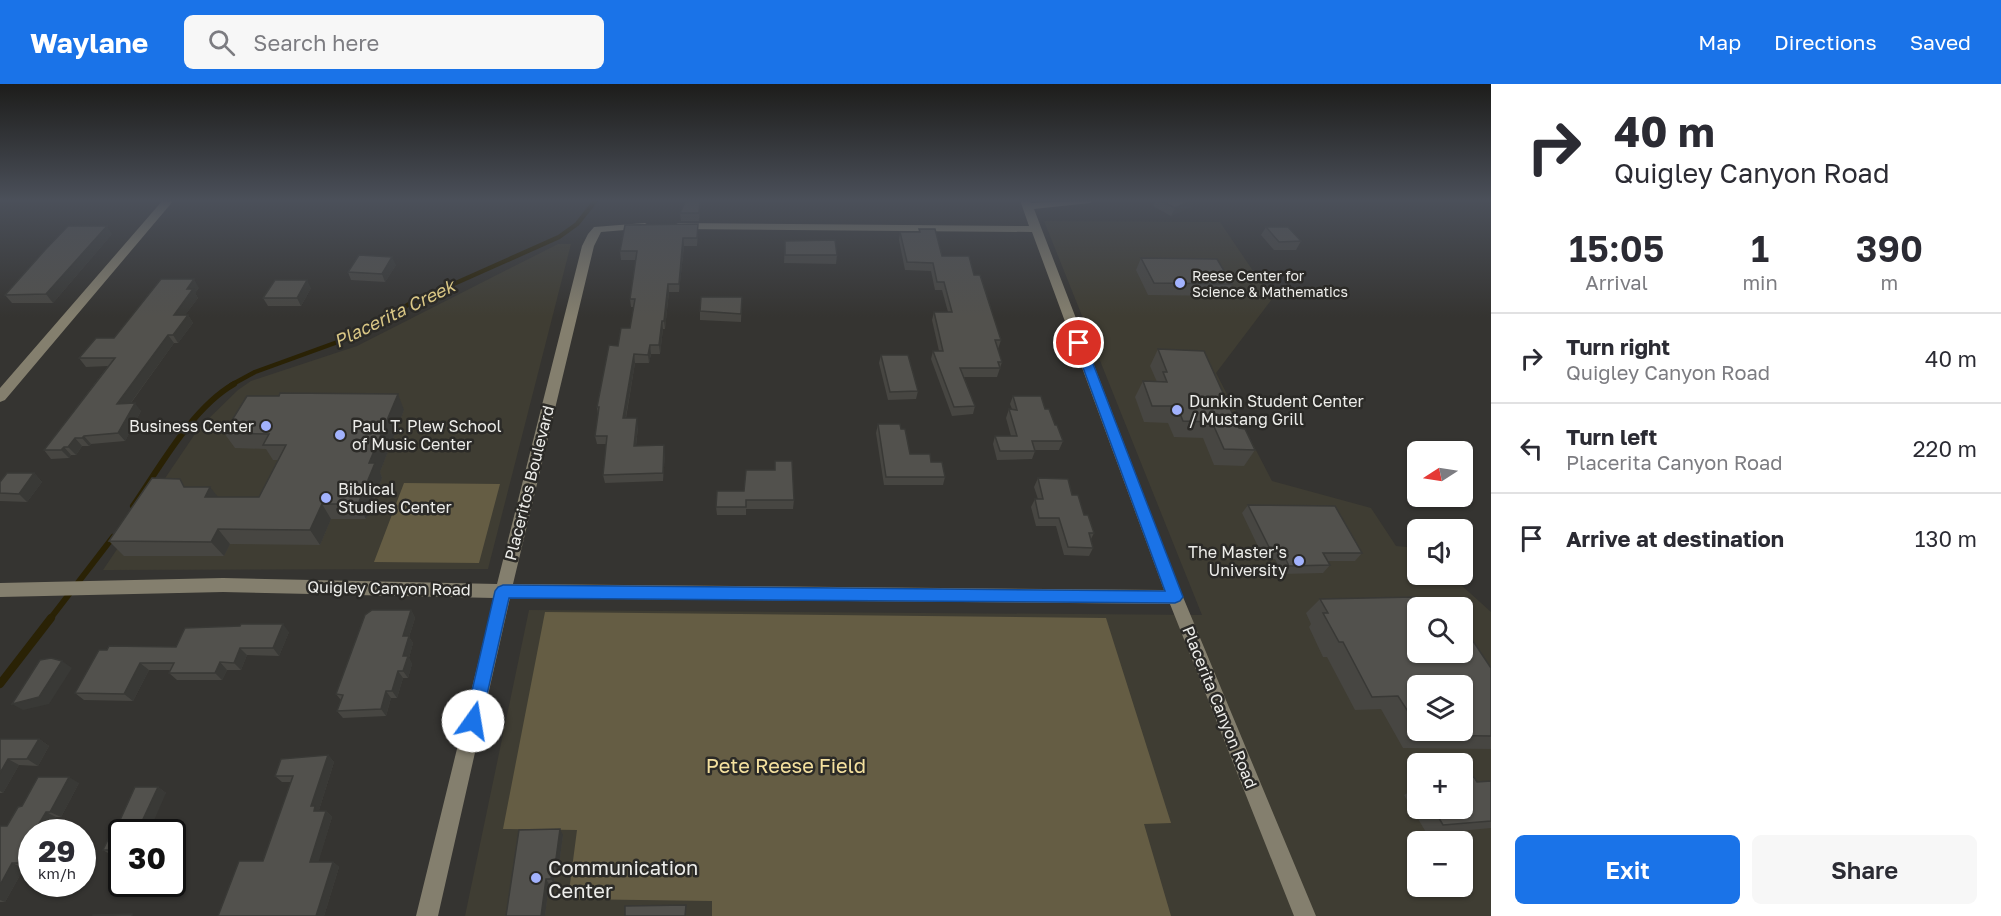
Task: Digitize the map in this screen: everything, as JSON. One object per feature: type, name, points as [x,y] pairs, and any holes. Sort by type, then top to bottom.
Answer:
[{"type":"street","points":[[0,397],[136,239]]},
{"type":"street","name":"Placeritos Boulevard","points":[[427,916],[503,591],[591,239]]},
{"type":"street","name":"Placerita Canyon Road","points":[[1038,239],[1175,597],[1305,916]]},
{"type":"street","name":"Quigley Canyon Road","points":[[0,590],[223,585],[503,591],[1175,597]]},
{"type":"shaded area","name":"The Master's University","points":[[1051,239],[1231,239],[1272,299],[1216,373],[1272,481],[1371,508],[1396,546],[1407,547],[1407,585],[1461,585],[1491,612],[1491,916],[465,916],[529,610],[1202,615]]},
{"type":"shaded area","points":[[558,244],[571,244],[488,569],[103,570],[199,428],[238,390],[251,381],[357,346]]},
{"type":"green space","points":[[404,483],[500,484],[479,563],[374,562]]},
{"type":"green space","name":"Pete Reese Field","points":[[545,612],[1106,618],[1171,823],[1144,824],[1171,916],[712,916],[712,901],[568,899],[577,830],[503,829]]},
{"type":"building","points":[[56,239],[95,239],[46,294],[5,295]]},
{"type":"building","points":[[622,239],[683,239],[679,284],[668,284],[659,345],[650,345],[648,355],[634,354],[623,418],[637,418],[634,446],[664,445],[663,473],[603,475],[607,436],[595,436],[599,407],[597,407],[609,345],[618,346],[621,328],[630,328],[635,299],[630,299],[637,251],[620,251]]},
{"type":"building","points":[[902,239],[938,239],[942,256],[969,256],[974,275],[980,275],[1001,340],[995,340],[1002,362],[998,362],[1000,368],[960,368],[975,406],[954,407],[933,351],[943,351],[934,312],[952,312],[944,282],[937,282],[933,263],[907,262]]},
{"type":"building","points":[[1276,239],[1299,239],[1301,241],[1279,242]]},
{"type":"building","points":[[835,240],[837,255],[785,255],[785,241]]},
{"type":"building","points":[[359,255],[392,257],[382,274],[348,272]]},
{"type":"building","points":[[1141,258],[1217,259],[1232,284],[1154,283]]},
{"type":"building","points":[[161,279],[194,279],[187,289],[193,289],[174,315],[188,315],[173,335],[168,335],[117,404],[135,403],[118,433],[75,438],[68,447],[61,450],[44,450],[115,358],[79,358],[96,338],[114,338]]},
{"type":"building","points":[[275,280],[307,280],[297,298],[263,298]]},
{"type":"building","points":[[701,297],[742,297],[741,314],[700,311]]},
{"type":"building","points":[[1158,349],[1204,351],[1239,428],[1245,429],[1255,450],[1224,449],[1212,422],[1183,421],[1177,406],[1152,406],[1143,381],[1167,382],[1163,372],[1167,372]]},
{"type":"building","points":[[881,355],[908,355],[918,391],[890,392]]},
{"type":"building","points":[[280,393],[398,394],[369,463],[375,463],[358,504],[322,504],[310,530],[218,529],[211,542],[109,541],[152,478],[180,479],[184,487],[210,487],[205,497],[259,497],[286,445],[263,445],[269,434],[224,433],[247,396],[279,396]]},
{"type":"building","points":[[1013,396],[1041,396],[1045,409],[1049,409],[1063,441],[1032,441],[1035,451],[1000,451],[995,436],[1017,436],[1009,409],[1017,410]]},
{"type":"building","points":[[878,424],[900,424],[901,429],[905,429],[910,454],[930,454],[931,462],[942,462],[945,477],[886,477]]},
{"type":"building","points":[[775,461],[792,461],[794,500],[746,500],[746,507],[716,507],[717,491],[744,491],[746,470],[775,470]]},
{"type":"building","points":[[7,473],[34,473],[19,494],[0,493],[0,482]]},
{"type":"building","points":[[1038,478],[1068,479],[1072,495],[1078,495],[1084,515],[1088,515],[1094,533],[1089,533],[1093,548],[1068,547],[1059,518],[1039,518],[1035,499],[1043,499]]},
{"type":"building","points":[[1248,505],[1335,506],[1362,553],[1323,553],[1330,565],[1289,566],[1282,551],[1271,551]]},
{"type":"building","points":[[1407,597],[1407,663],[1473,663],[1473,641],[1491,668],[1491,736],[1473,736],[1473,675],[1407,675],[1407,710],[1398,696],[1372,697],[1343,642],[1339,642],[1323,613],[1328,613],[1320,599]]},
{"type":"building","points":[[372,610],[411,610],[403,636],[409,636],[403,656],[408,656],[403,671],[398,671],[392,691],[386,691],[381,709],[337,711],[343,695],[336,694],[365,615]]},
{"type":"building","points":[[241,624],[283,624],[273,648],[240,648],[234,663],[220,662],[215,673],[169,673],[174,663],[140,663],[124,694],[75,693],[99,650],[107,650],[109,646],[176,647],[185,628],[240,626]]},
{"type":"building","points":[[51,658],[62,661],[39,697],[12,704],[40,660]]},
{"type":"building","points":[[0,739],[39,739],[27,759],[8,759],[0,773]]},
{"type":"building","points":[[328,755],[311,806],[315,806],[314,811],[326,811],[310,862],[333,862],[316,916],[218,916],[239,861],[263,861],[293,776],[275,776],[281,759]]},
{"type":"building","points":[[38,777],[69,777],[50,812],[46,812],[42,819],[18,819],[18,863],[12,863],[0,885],[0,826],[7,826],[18,807],[22,806]]},
{"type":"building","points":[[1473,777],[1477,782],[1491,781],[1491,821],[1443,825],[1439,819],[1473,819]]},
{"type":"building","points":[[135,787],[158,787],[143,819],[121,819]]},
{"type":"building","name":"Communication Center","points":[[560,829],[555,866],[552,867],[551,879],[546,879],[541,916],[506,916],[519,830]]},
{"type":"building","points":[[108,840],[108,850],[103,850]]},
{"type":"building","points":[[686,905],[685,916],[625,916],[625,906]]},
{"type":"building","points":[[132,914],[132,916],[93,916],[93,915]]},
{"type":"waterway","name":"Placerita Creek","points":[[231,385],[255,372],[357,335],[411,303],[555,239]]},
{"type":"waterway","name":"Placerita Creek","points":[[133,506],[191,423],[204,408],[234,384]]},
{"type":"waterway","name":"Placerita Creek","points":[[50,619],[113,537]]},
{"type":"waterway","name":"Placerita Creek","points":[[0,684],[51,618]]},
{"type":"place","name":"Reese Center for Science & Mathematics","points":[[1180,283]]},
{"type":"place","name":"Dunkin Student Center / Mustang Grill","points":[[1177,410]]},
{"type":"place","name":"Business Center","points":[[266,426]]},
{"type":"place","name":"Paul T. Plew School of Music Center","points":[[340,435]]},
{"type":"place","name":"Biblical Studies Center","points":[[326,498]]},
{"type":"place","name":"The Master's University","points":[[1299,561]]},
{"type":"place","name":"Communication Center","points":[[536,878]]},
{"type":"route","points":[[473,721],[503,591],[1175,597],[1079,343]]}]
